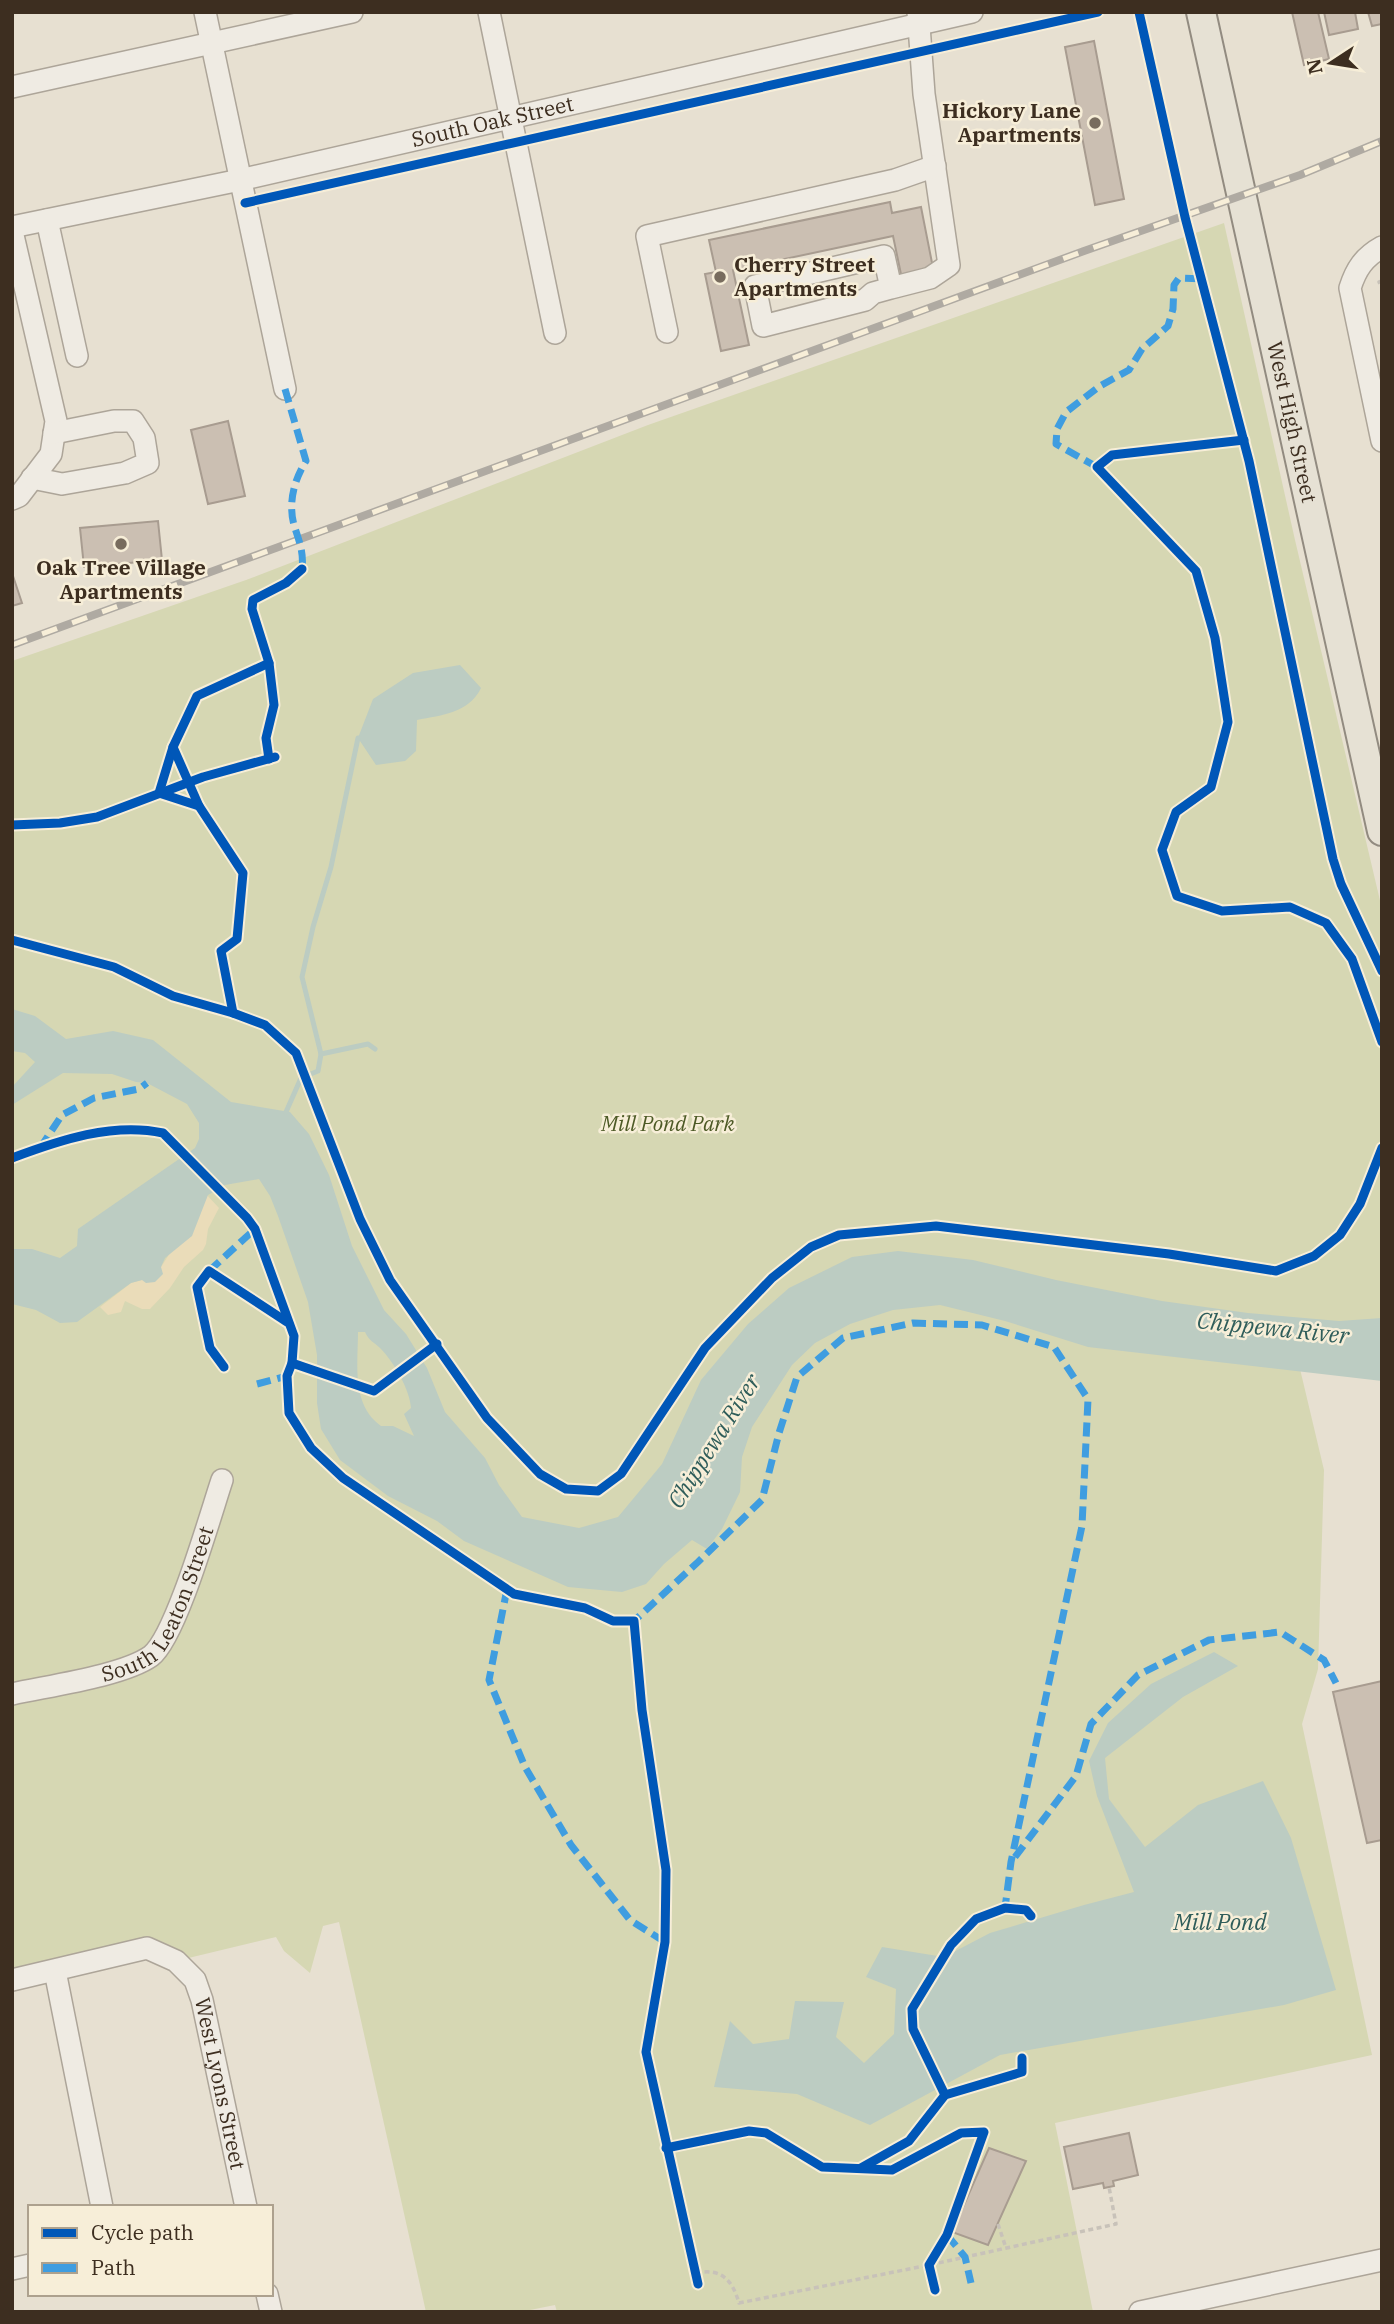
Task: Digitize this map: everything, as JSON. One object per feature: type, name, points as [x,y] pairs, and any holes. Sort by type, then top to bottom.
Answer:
[{"type":"main road","name":"West High Street","points":[[1201,12],[1382,831]]},
{"type":"street","points":[[205,12],[285,390]]},
{"type":"street","points":[[12,87],[352,12]]},
{"type":"street","points":[[489,12],[555,333]]},
{"type":"street","name":"South Oak Street","points":[[12,229],[240,180],[919,18],[972,12]]},
{"type":"street","points":[[891,288],[884,256],[755,286],[763,326],[865,299],[873,293],[930,278],[949,265],[924,94],[919,18]]},
{"type":"street","points":[[667,332],[647,236],[895,180],[935,166]]},
{"type":"street","points":[[47,220],[77,356]]},
{"type":"street","points":[[12,229],[56,421],[51,454],[19,496],[12,499]]},
{"type":"street","points":[[1382,247],[1364,259],[1354,274],[1350,288],[1382,441]]},
{"type":"street","points":[[32,478],[62,484],[125,473],[148,463],[144,438],[133,421],[114,421],[54,433]]},
{"type":"street","name":"South Leaton Street","points":[[12,1694],[126,1669],[152,1656],[174,1623],[222,1480]]},
{"type":"street","name":"West Lyons Street","points":[[55,1971],[147,1948],[176,1961],[195,1980],[247,2205]]},
{"type":"street","points":[[12,1980],[55,1971],[102,2205]]},
{"type":"street","points":[[1140,2312],[1382,2260]]},
{"type":"path","points":[[1382,281],[1379,282],[1382,287]]},
{"type":"path","points":[[696,2273],[709,2270],[719,2273],[735,2289],[739,2302],[1006,2248],[1116,2224],[1109,2187]]},
{"type":"path","points":[[998,2224],[1006,2248]]},
{"type":"green space","name":"Mill Pond Park","points":[[1224,223],[1382,909],[1382,1340],[1291,1331],[1324,1470],[1318,1669],[1302,1724],[1372,2055],[1055,2123],[1093,2312],[557,2312],[555,2305],[520,2312],[426,2312],[339,1922],[323,1926],[310,1973],[284,1951],[276,1937],[176,1961],[147,1948],[12,1979],[12,661],[246,580],[648,425]]},
{"type":"sand","points":[[207,1195],[219,1208],[208,1229],[203,1250],[184,1267],[170,1288],[150,1309],[142,1309],[125,1301],[121,1312],[108,1315],[100,1307],[131,1283],[142,1280],[161,1267]]},
{"type":"water","points":[[460,665],[481,688],[476,696],[454,712],[417,720],[416,751],[405,761],[376,765],[358,738],[373,699],[413,673]]},
{"type":"water","name":"Chippewa River","points":[[12,1009],[35,1016],[66,1039],[113,1031],[153,1040],[231,1102],[290,1112],[309,1134],[329,1175],[352,1246],[384,1310],[406,1334],[427,1368],[445,1412],[485,1458],[499,1485],[522,1517],[579,1528],[618,1517],[662,1464],[701,1380],[748,1324],[789,1288],[852,1257],[898,1251],[973,1260],[1162,1301],[1248,1313],[1339,1321],[1382,1318],[1382,1381],[1088,1347],[1005,1321],[940,1305],[893,1310],[850,1324],[815,1343],[792,1365],[752,1427],[742,1457],[740,1492],[722,1529],[707,1549],[692,1540],[646,1584],[622,1592],[568,1587],[464,1541],[437,1521],[388,1496],[340,1460],[321,1429],[317,1403],[317,1355],[308,1302],[278,1216],[259,1179],[225,1185],[208,1195],[192,1236],[165,1258],[161,1267],[163,1274],[155,1282],[146,1283],[142,1280],[131,1283],[77,1322],[60,1323],[36,1310],[12,1304],[12,1249],[32,1249],[60,1258],[77,1246],[78,1229],[195,1148],[199,1139],[199,1123],[187,1104],[147,1083],[112,1074],[63,1073],[12,1105],[12,1087],[35,1062],[25,1053],[12,1051]],"holes":[[[358,1332],[365,1332],[391,1361],[400,1376],[411,1408],[404,1414],[414,1436],[393,1426],[381,1426],[365,1407],[358,1383],[357,1357]]]},
{"type":"water","name":"Mill Pond","points":[[1214,1652],[1238,1666],[1183,1697],[1105,1758],[1109,1799],[1145,1847],[1198,1805],[1263,1781],[1291,1838],[1336,1990],[1284,2005],[1000,2055],[870,2125],[797,2094],[714,2087],[730,2021],[753,2044],[789,2039],[795,2001],[844,2002],[836,2037],[864,2063],[894,2034],[896,1989],[866,1977],[882,1947],[944,1957],[990,1933],[1134,1892],[1097,1796],[1089,1761],[1108,1723],[1151,1684]]},
{"type":"building","points":[[1292,12],[1318,12],[1329,59],[1304,65]]},
{"type":"building","points":[[1324,12],[1355,12],[1358,29],[1329,35]]},
{"type":"building","points":[[1368,12],[1382,12],[1382,24],[1372,26]]},
{"type":"building","name":"Hickory Lane Apartments","points":[[1094,41],[1124,199],[1095,205],[1065,47]]},
{"type":"building","name":"Cherry Street Apartments","points":[[890,202],[892,213],[921,207],[934,273],[902,279],[893,236],[733,270],[749,345],[721,351],[705,274],[716,272],[709,240]]},
{"type":"building","name":"Oak Tree Village Apartments","points":[[228,421],[245,496],[208,504],[191,430]]},
{"type":"building","name":"Oak Tree Village Apartments","points":[[158,521],[162,560],[84,567],[80,528]]},
{"type":"building","name":"Oak Tree Village Apartments","points":[[12,573],[22,603],[12,606]]},
{"type":"building","points":[[1382,1681],[1382,1840],[1367,1843],[1333,1692]]},
{"type":"building","points":[[1129,2133],[1138,2175],[1113,2181],[1114,2186],[1104,2188],[1103,2183],[1073,2189],[1064,2147]]},
{"type":"building","points":[[989,2148],[1026,2161],[988,2245],[952,2232]]},
{"type":"waterway","points":[[321,1054],[302,977],[313,927],[331,867],[358,738]]},
{"type":"waterway","points":[[286,1112],[301,1078],[318,1071],[321,1054],[368,1044],[375,1049]]},
{"type":"railway","points":[[12,645],[1084,251],[1300,175],[1382,141]]},
{"type":"marked path","points":[[1097,467],[1056,444],[1057,429],[1066,412],[1100,386],[1129,370],[1142,349],[1168,326],[1173,309],[1174,285],[1179,278],[1202,279]]},
{"type":"marked path","points":[[285,389],[306,461],[295,484],[292,500],[292,517],[302,557],[302,569],[299,572]]},
{"type":"marked path","points":[[40,1148],[62,1115],[94,1098],[139,1089],[147,1083]]},
{"type":"marked path","points":[[209,1271],[255,1229]]},
{"type":"marked path","points":[[628,1621],[634,1621],[762,1500],[797,1377],[843,1338],[913,1323],[982,1325],[1054,1347],[1088,1399],[1082,1526],[1011,1862],[1005,1908]]},
{"type":"marked path","points":[[257,1384],[287,1376]]},
{"type":"marked path","points":[[507,1589],[489,1680],[525,1767],[571,1845],[630,1920],[665,1942]]},
{"type":"marked path","points":[[1015,1857],[1076,1776],[1091,1724],[1138,1675],[1209,1640],[1280,1632],[1324,1660],[1336,1683]]},
{"type":"marked path","points":[[947,2235],[965,2257],[971,2283]]},
{"type":"cycle path","points":[[245,203],[1098,12]]},
{"type":"cycle path","points":[[1139,12],[1185,217],[1249,461],[1333,859],[1341,884],[1382,971]]},
{"type":"cycle path","points":[[1244,440],[1112,455],[1097,467],[1196,571],[1215,638],[1228,722],[1211,787],[1176,812],[1162,850],[1177,896],[1222,911],[1290,907],[1326,923],[1352,959],[1382,1042]]},
{"type":"cycle path","points":[[269,759],[266,738],[274,705],[269,663],[252,609],[253,600],[286,583],[302,569]]},
{"type":"cycle path","points":[[233,1013],[221,951],[237,939],[243,873],[199,806],[173,747],[197,696],[269,663]]},
{"type":"cycle path","points":[[173,747],[159,793],[199,806]]},
{"type":"cycle path","points":[[12,825],[60,823],[97,817],[203,777],[275,757]]},
{"type":"cycle path","points":[[12,940],[114,967],[173,996],[265,1025],[296,1053],[360,1219],[390,1280],[487,1418],[540,1474],[566,1489],[598,1491],[621,1474],[705,1348],[772,1278],[811,1247],[839,1235],[936,1226],[1169,1254],[1276,1271],[1314,1256],[1340,1235],[1360,1204],[1382,1148]]},
{"type":"cycle path","points":[[12,1158],[68,1139],[106,1131],[144,1130],[163,1133],[255,1229],[294,1336],[292,1363],[287,1376],[289,1413],[311,1448],[343,1478],[514,1594],[585,1608],[613,1621],[634,1621],[642,1710],[666,1870],[665,1942],[646,2052],[698,2284]]},
{"type":"cycle path","points":[[224,1367],[210,1348],[197,1287],[209,1271],[287,1322]]},
{"type":"cycle path","points":[[292,1363],[374,1391],[437,1344]]},
{"type":"cycle path","points":[[945,2095],[913,2029],[912,2009],[951,1945],[976,1919],[1005,1908],[1026,1910],[1031,1916]]},
{"type":"cycle path","points":[[861,2168],[909,2141],[945,2095],[1022,2072],[1022,2058]]},
{"type":"cycle path","points":[[666,2148],[749,2131],[766,2133],[822,2167],[892,2170],[961,2133],[984,2132],[947,2235],[929,2265],[935,2290]]},
{"type":"place","name":"Hickory Lane Apartments","points":[[1095,123]]},
{"type":"place","name":"Cherry Street Apartments","points":[[720,277]]},
{"type":"place","name":"Oak Tree Village Apartments","points":[[121,544]]}]
